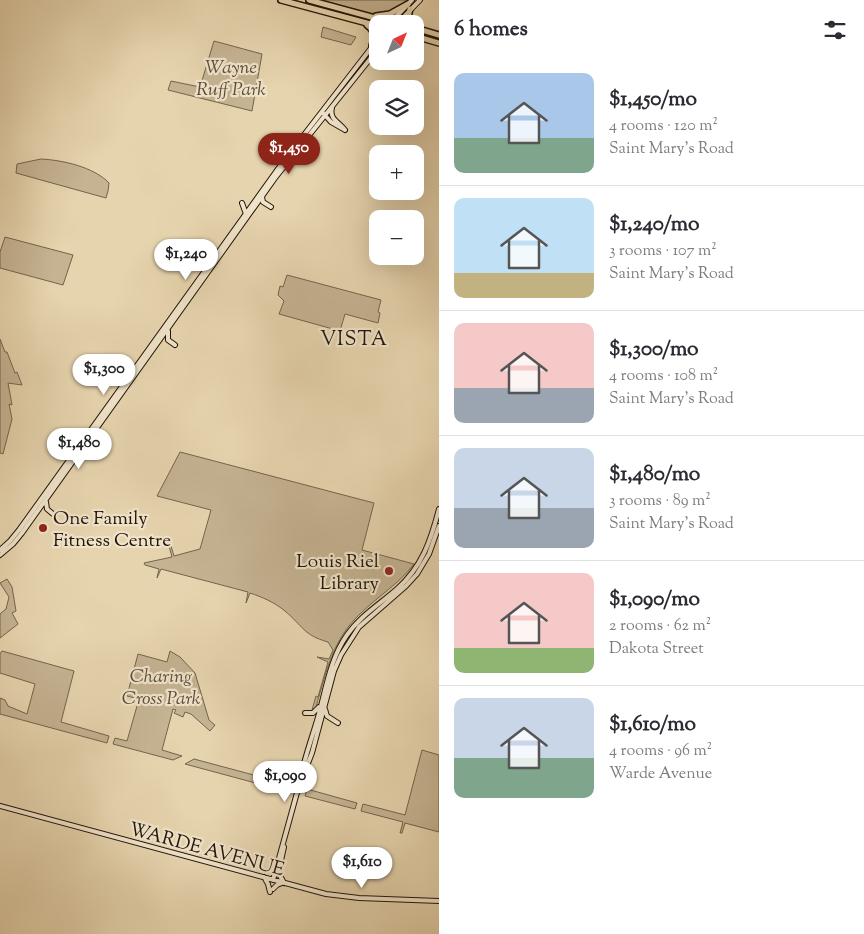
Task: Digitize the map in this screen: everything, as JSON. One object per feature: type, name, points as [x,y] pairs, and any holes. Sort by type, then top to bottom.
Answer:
[{"type":"main road","points":[[281,0],[369,24]]},
{"type":"main road","points":[[309,0],[369,16]]},
{"type":"main road","points":[[384,15],[420,0]]},
{"type":"main road","points":[[398,15],[410,4]]},
{"type":"main road","points":[[403,15],[410,4]]},
{"type":"main road","points":[[362,22],[369,26]]},
{"type":"main road","points":[[424,31],[439,35]]},
{"type":"main road","points":[[424,39],[439,43]]},
{"type":"main road","points":[[0,555],[19,538],[112,408],[132,376],[246,214],[323,108],[369,54]]},
{"type":"main road","points":[[0,550],[20,530],[111,402],[168,328],[263,194],[369,55]]},
{"type":"main road","points":[[323,108],[324,115],[345,130],[331,115],[333,104]]},
{"type":"main road","points":[[316,118],[317,124]]},
{"type":"main road","points":[[312,124],[313,129]]},
{"type":"main road","points":[[263,194],[264,202],[271,207]]},
{"type":"main road","points":[[242,203],[246,214]]},
{"type":"main road","points":[[168,328],[167,339],[175,345]]},
{"type":"main road","points":[[111,402],[112,408]]},
{"type":"main road","points":[[48,497],[46,508],[53,514]]},
{"type":"main road","points":[[274,880],[300,784],[312,753],[332,664],[344,640],[363,617],[399,588],[416,567],[430,541],[439,509]]},
{"type":"main road","points":[[304,714],[315,712],[323,704],[334,671],[346,646],[359,627],[417,574],[429,554],[439,526]]},
{"type":"main road","points":[[323,704],[327,716],[338,723]]},
{"type":"main road","name":"WARDE AVENUE","points":[[0,806],[338,896],[439,900]]},
{"type":"main road","points":[[277,870],[284,883],[277,885],[272,891],[264,877],[277,870]]},
{"type":"green space","points":[[320,0],[407,0],[395,10],[379,15]]},
{"type":"green space","points":[[323,27],[356,37],[351,45],[321,37]]},
{"type":"green space","name":"Wayne Ruff Park","points":[[214,41],[262,54],[252,111],[168,90],[171,81],[200,87]]},
{"type":"green space","points":[[41,159],[77,165],[103,177],[109,183],[106,198],[16,173],[17,164]]},
{"type":"green space","points":[[5,237],[73,255],[63,285],[0,268],[0,252]]},
{"type":"green space","points":[[287,275],[381,300],[378,323],[345,314],[340,331],[279,314],[284,301],[278,295],[280,286],[283,287]]},
{"type":"green space","points":[[0,339],[22,385],[8,383],[12,405],[9,404],[12,419],[3,454],[0,453]]},
{"type":"green space","points":[[180,452],[374,503],[362,550],[414,564],[402,578],[360,614],[343,634],[323,681],[316,707],[312,710],[316,696],[318,697],[328,662],[317,657],[329,659],[333,650],[328,642],[308,633],[285,611],[263,598],[250,593],[246,603],[248,592],[161,569],[157,578],[159,569],[145,565],[144,563],[172,557],[169,546],[171,546],[174,556],[200,549],[211,510],[157,496]]},
{"type":"green space","points":[[7,579],[12,587],[16,611],[12,613],[18,624],[0,638],[0,614],[6,609],[9,597],[0,583]]},
{"type":"green space","points":[[2,651],[74,671],[61,722],[109,736],[107,743],[0,714],[0,698],[5,700],[8,706],[27,714],[35,684],[0,673],[0,654]]},
{"type":"green space","name":"Charing Cross Park","points":[[170,651],[180,657],[195,673],[209,720],[215,725],[210,731],[191,714],[185,712],[183,717],[174,713],[176,710],[173,709],[162,750],[182,756],[173,760],[113,744],[115,738],[127,741],[139,699],[127,696],[138,654],[167,662]]},
{"type":"green space","points":[[422,750],[439,755],[439,832],[405,823],[402,833],[400,833],[403,822],[361,811],[363,804],[405,815]]},
{"type":"green space","points":[[194,759],[276,781],[274,788],[185,764]]},
{"type":"green space","points":[[307,789],[357,803],[355,809],[305,796]]},
{"type":"place","name":"One Family Fitness Centre","points":[[43,528]]},
{"type":"place","name":"Louis Riel Library","points":[[389,571]]},
{"type":"district","name":"VISTA","points":[[354,338]]}]
